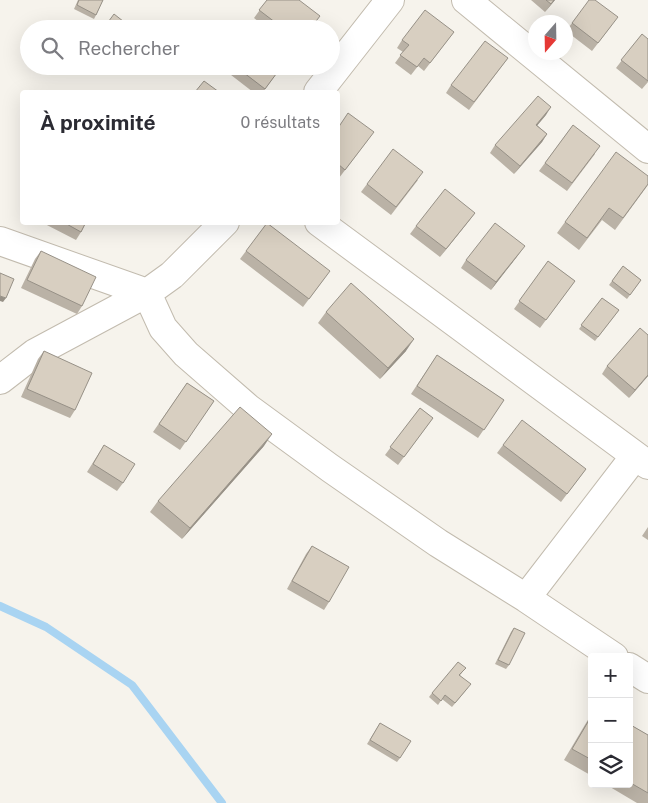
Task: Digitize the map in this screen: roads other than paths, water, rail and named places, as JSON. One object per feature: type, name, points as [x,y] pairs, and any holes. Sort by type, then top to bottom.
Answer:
[{"type":"street","points":[[340,64],[390,0]]},
{"type":"street","points":[[466,0],[648,148]]},
{"type":"street","points":[[320,90],[331,75]]},
{"type":"street","points":[[0,380],[36,353],[147,292],[172,275],[222,225]]},
{"type":"street","points":[[323,225],[642,460],[526,598]]},
{"type":"street","points":[[0,241],[147,292],[163,328],[186,354],[248,408],[438,543],[526,598],[608,653]]},
{"type":"street","points":[[633,670],[648,679]]},
{"type":"waterway","points":[[0,606],[46,627],[132,685],[222,803]]}]
